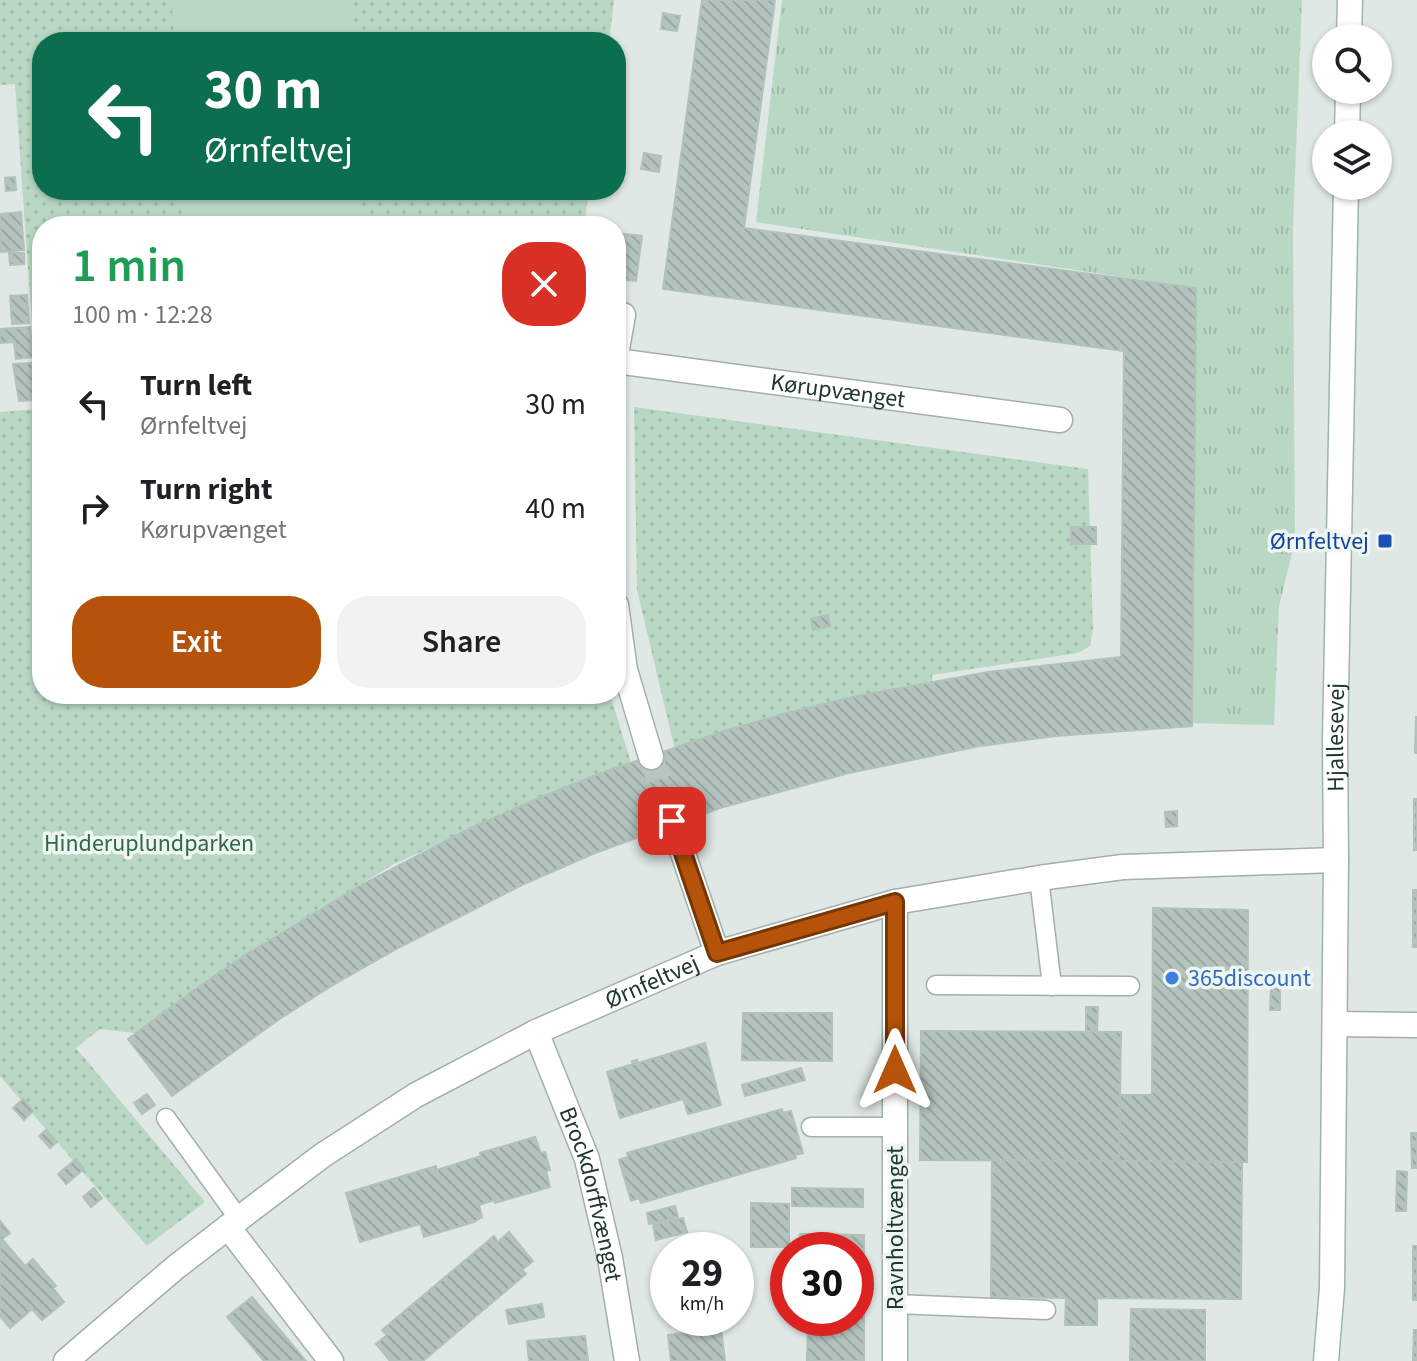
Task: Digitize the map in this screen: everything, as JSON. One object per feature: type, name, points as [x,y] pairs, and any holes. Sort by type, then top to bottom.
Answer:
[{"type":"street","points":[[1349,24],[1350,0]]},
{"type":"street","name":"Hjallesevej","points":[[1326,1361],[1332,1288],[1335,740],[1346,200]]},
{"type":"street","name":"Kørupvænget","points":[[626,362],[1060,420]]},
{"type":"street","points":[[626,673],[651,757]]},
{"type":"street","points":[[672,821],[717,953]]},
{"type":"street","name":"Ørnfeltvej","points":[[66,1361],[176,1267],[323,1155],[416,1095],[536,1032],[717,953],[895,902],[1039,878],[1123,867],[1336,860]]},
{"type":"street","name":"Ravnholtvænget","points":[[895,902],[895,1361]]},
{"type":"street","points":[[1335,1024],[1417,1025]]},
{"type":"street","name":"Brockdorffvænget","points":[[536,1032],[587,1159],[610,1258],[627,1361]]},
{"type":"street","points":[[234,1223],[331,1361]]},
{"type":"street","name":"Hjallesevej","points":[[1332,1288],[1337,1361]]},
{"type":"lane","points":[[1039,878],[1052,986]]},
{"type":"lane","points":[[936,985],[1130,986]]},
{"type":"lane","points":[[166,1118],[234,1223]]},
{"type":"lane","points":[[811,1127],[895,1127]]},
{"type":"lane","points":[[895,1304],[1046,1310]]},
{"type":"green space","name":"Hinderuplundparken","points":[[0,0],[614,0],[610,32],[32,32],[32,200],[588,200],[585,216],[32,216],[32,324],[15,84],[0,85]]},
{"type":"green space","points":[[172,0],[349,0],[351,32],[174,32]]},
{"type":"green space","points":[[782,0],[1302,0],[1293,226],[1295,541],[1279,606],[1274,725],[1185,723],[1189,287],[756,222]]},
{"type":"green space","points":[[185,200],[362,200],[362,216],[185,216]]},
{"type":"green space","points":[[634,407],[1088,469],[1093,628],[1090,646],[1078,653],[932,675],[933,683],[675,750],[637,590]]},
{"type":"green space","name":"Hinderuplundparken","points":[[32,409],[32,704],[613,704],[631,763],[600,773],[394,864],[266,941],[142,1034],[100,1029],[76,1048],[205,1202],[147,1246],[0,1076],[0,412]]},
{"type":"building","points":[[702,0],[775,0],[744,228],[1196,288],[1192,726],[1056,736],[980,746],[849,773],[720,808],[595,853],[524,884],[333,985],[172,1096],[128,1039],[245,955],[359,886],[473,827],[601,773],[787,713],[857,696],[988,672],[1121,657],[1124,351],[663,289]]},
{"type":"building","points":[[663,13],[680,16],[677,31],[661,29]]},
{"type":"building","points":[[644,153],[661,156],[659,172],[641,169]]},
{"type":"building","points":[[15,177],[16,190],[6,191],[5,178]]},
{"type":"building","points":[[21,212],[24,250],[1,252],[0,214]]},
{"type":"building","points":[[626,234],[642,236],[636,281],[626,280]]},
{"type":"building","points":[[9,253],[24,253],[24,264],[10,265]]},
{"type":"building","points":[[27,295],[29,323],[12,324],[10,296]]},
{"type":"building","points":[[30,327],[32,357],[16,359],[14,342],[0,343],[0,329]]},
{"type":"building","points":[[32,363],[32,400],[19,401],[13,364]]},
{"type":"building","points":[[1071,527],[1096,527],[1096,544],[1071,544]]},
{"type":"building","points":[[828,615],[830,626],[813,630],[811,619]]},
{"type":"building","points":[[1416,717],[1417,753],[1415,753]]},
{"type":"building","points":[[1414,799],[1417,799],[1417,850],[1414,850]]},
{"type":"building","points":[[1177,811],[1177,826],[1166,827],[1165,812]]},
{"type":"building","points":[[1413,890],[1417,890],[1417,947],[1413,947]]},
{"type":"building","points":[[1153,908],[1248,910],[1247,1162],[1119,1161],[1120,1095],[1152,1095]]},
{"type":"building","points":[[1271,988],[1280,988],[1280,1010],[1270,1010]]},
{"type":"building","points":[[1086,1007],[1098,1007],[1097,1031],[1086,1031]]},
{"type":"building","points":[[743,1013],[832,1013],[832,1061],[742,1060]]},
{"type":"building","points":[[921,1031],[1121,1032],[1119,1161],[920,1160]]},
{"type":"building","points":[[705,1043],[721,1105],[688,1114],[683,1099],[620,1118],[607,1072],[633,1064],[632,1061],[637,1060],[638,1063]]},
{"type":"building","points":[[801,1068],[805,1080],[745,1096],[742,1085]]},
{"type":"building","points":[[147,1094],[155,1105],[142,1114],[134,1103]]},
{"type":"building","points":[[23,1099],[33,1111],[24,1120],[13,1108]]},
{"type":"building","points":[[782,1109],[783,1113],[791,1111],[803,1153],[795,1155],[796,1158],[641,1203],[639,1198],[631,1201],[619,1160],[628,1157],[627,1153]]},
{"type":"building","points":[[46,1130],[57,1142],[50,1148],[39,1136]]},
{"type":"building","points":[[1411,1133],[1417,1133],[1417,1168],[1412,1168]]},
{"type":"building","points":[[535,1137],[541,1153],[545,1152],[550,1170],[546,1171],[550,1187],[479,1205],[482,1217],[474,1222],[424,1237],[420,1224],[360,1242],[346,1193],[436,1166],[437,1170]]},
{"type":"building","points":[[76,1159],[84,1169],[66,1184],[58,1174]]},
{"type":"building","points":[[992,1160],[1242,1162],[1241,1299],[1097,1298],[1097,1325],[1065,1325],[1066,1298],[991,1297]]},
{"type":"building","points":[[1397,1171],[1407,1172],[1406,1211],[1396,1211]]},
{"type":"building","points":[[94,1188],[102,1198],[91,1207],[83,1197]]},
{"type":"building","points":[[792,1188],[863,1189],[863,1207],[792,1206]]},
{"type":"building","points":[[751,1203],[789,1204],[789,1232],[770,1232],[770,1247],[754,1247],[754,1232],[751,1232]]},
{"type":"building","points":[[675,1206],[678,1217],[649,1224],[647,1213]]},
{"type":"building","points":[[683,1218],[687,1232],[654,1232],[653,1225]]},
{"type":"building","points":[[0,1221],[10,1233],[2,1239],[25,1266],[33,1259],[56,1286],[53,1288],[64,1302],[42,1320],[32,1309],[10,1328],[0,1316]]},
{"type":"building","points":[[509,1232],[533,1261],[522,1270],[526,1274],[423,1361],[390,1361],[376,1344],[387,1335],[382,1330],[494,1236],[498,1242]]},
{"type":"building","points":[[1413,1246],[1417,1246],[1417,1300],[1413,1300]]},
{"type":"building","points":[[252,1297],[306,1361],[264,1361],[227,1317]]},
{"type":"building","points":[[542,1304],[544,1317],[509,1324],[506,1310]]},
{"type":"building","points":[[1131,1309],[1205,1310],[1205,1361],[1130,1361]]},
{"type":"building","points":[[1414,1330],[1417,1330],[1417,1361],[1413,1361]]},
{"type":"building","points":[[585,1336],[588,1361],[529,1361],[527,1341]]},
{"type":"building","points":[[668,1336],[722,1336],[725,1361],[671,1361]]},
{"type":"building","points":[[808,1336],[864,1336],[864,1361],[807,1361]]},
{"type":"tunnel","points":[[651,757],[672,821]]},
{"type":"place","name":"Ørnfeltvej","points":[[1385,541]]},
{"type":"place","name":"365discount","points":[[1172,978]]},
{"type":"route","points":[[672,821],[717,953],[895,902],[895,1070]]}]
